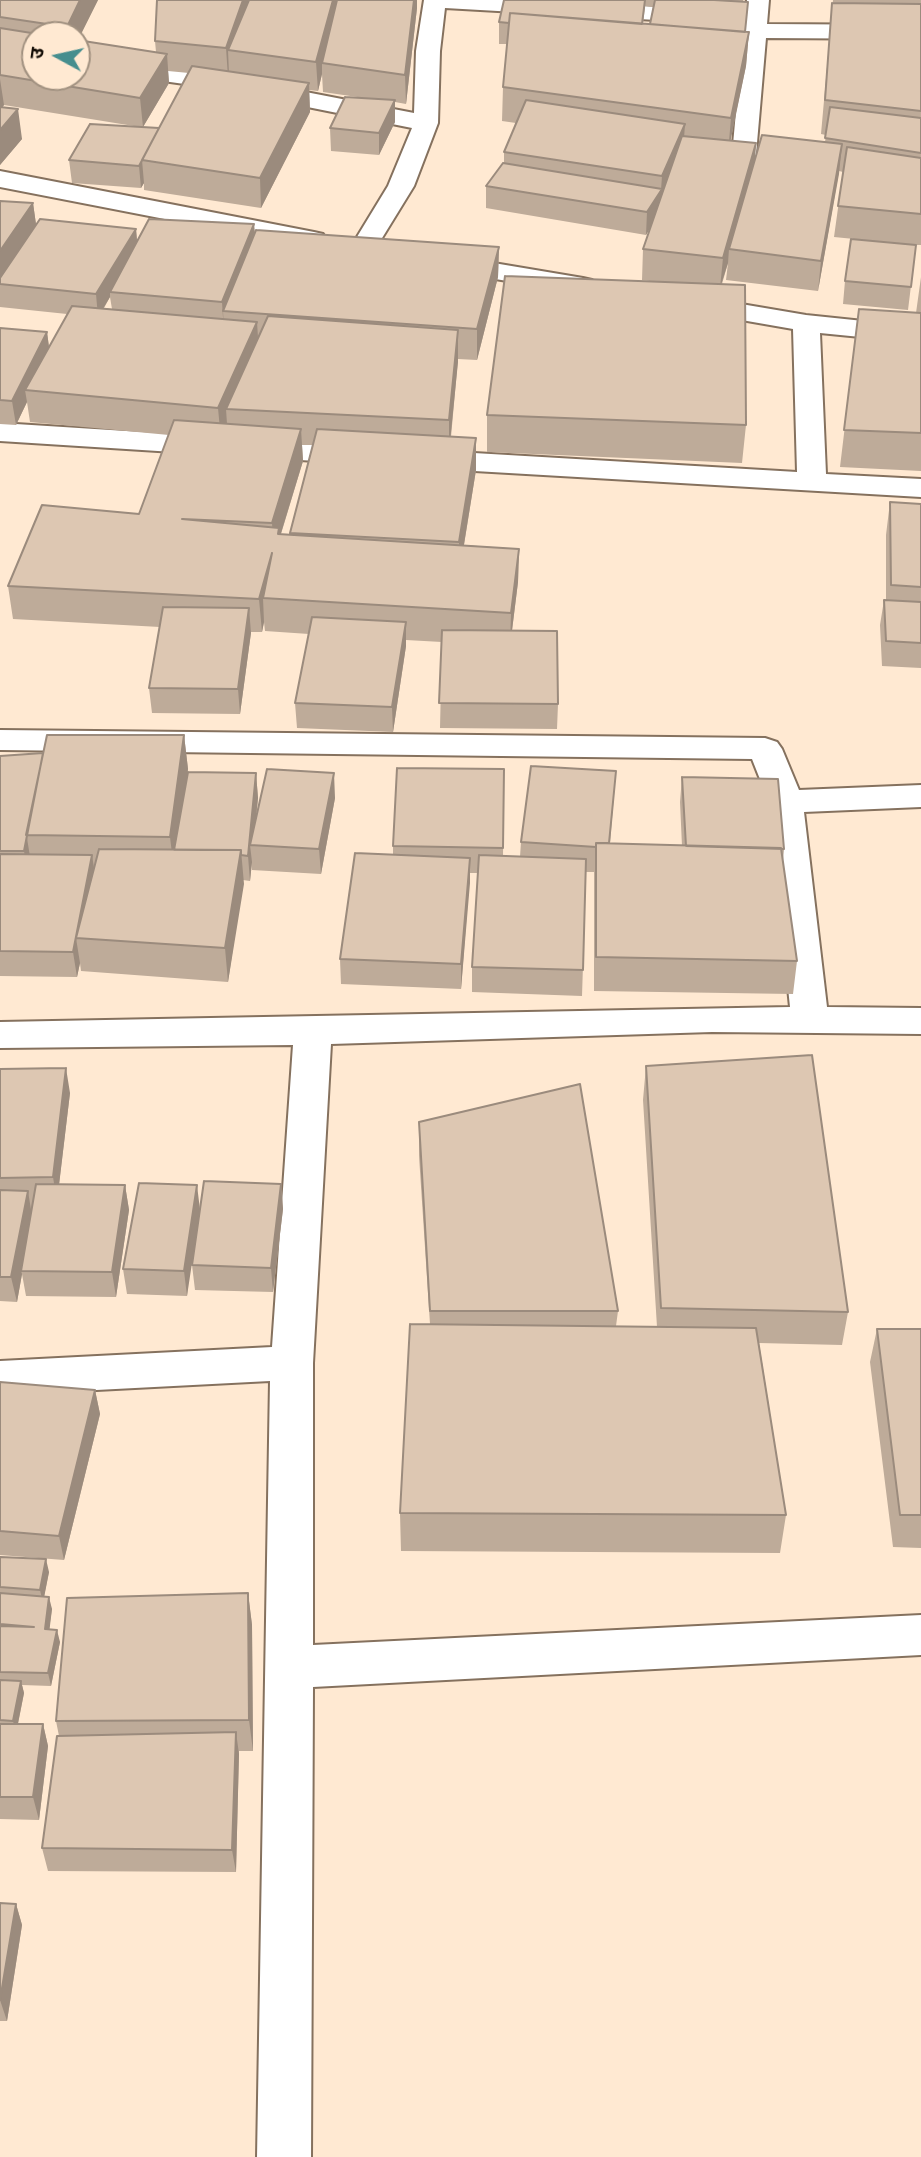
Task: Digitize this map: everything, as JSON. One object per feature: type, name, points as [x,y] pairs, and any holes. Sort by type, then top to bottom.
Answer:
[{"type":"street","points":[[362,250],[401,186],[425,123],[428,51],[435,1],[756,17],[921,32]]},
{"type":"street","points":[[743,166],[756,17]]},
{"type":"street","points":[[91,64],[213,81],[425,123]]},
{"type":"street","points":[[0,179],[389,254]]},
{"type":"street","points":[[416,258],[603,289]]},
{"type":"street","points":[[670,300],[806,323],[921,335]]},
{"type":"street","points":[[806,323],[812,481]]},
{"type":"street","points":[[0,432],[921,488]]},
{"type":"street","points":[[0,740],[765,749],[786,802],[810,1020]]},
{"type":"street","points":[[786,802],[921,796]]},
{"type":"street","points":[[0,1035],[313,1031],[712,1019],[921,1021]]},
{"type":"street","points":[[284,2157],[292,1363],[313,1031]]},
{"type":"street","points":[[0,1378],[292,1363]]},
{"type":"street","points":[[287,1667],[921,1635]]},
{"type":"building","points":[[0,0],[80,0],[70,21],[27,21],[0,17]]},
{"type":"building","points":[[157,0],[243,0],[226,48],[155,41]]},
{"type":"building","points":[[249,0],[333,0],[316,62],[228,50]]},
{"type":"building","points":[[337,0],[414,0],[405,75],[322,63]]},
{"type":"building","points":[[504,0],[645,0],[642,24],[510,13],[509,23],[499,22]]},
{"type":"building","points":[[655,0],[748,2],[745,32],[650,24]]},
{"type":"building","points":[[832,3],[921,4],[921,111],[825,100]]},
{"type":"building","points":[[510,13],[749,32],[731,118],[503,87]]},
{"type":"building","points":[[0,28],[21,31],[21,78],[0,75]]},
{"type":"building","points":[[91,42],[167,54],[140,98],[91,90]]},
{"type":"building","points":[[192,66],[309,83],[260,178],[142,160]]},
{"type":"building","points":[[345,97],[395,100],[379,133],[330,128]]},
{"type":"building","points":[[526,100],[685,124],[662,176],[504,152]]},
{"type":"building","points":[[0,107],[18,109],[0,130]]},
{"type":"building","points":[[830,107],[921,118],[921,153],[825,138]]},
{"type":"building","points":[[90,124],[159,128],[139,166],[69,160]]},
{"type":"building","points":[[762,135],[842,144],[821,261],[729,249]]},
{"type":"building","points":[[682,136],[756,143],[723,258],[643,249]]},
{"type":"building","points":[[847,147],[921,158],[921,214],[838,206]]},
{"type":"building","points":[[503,163],[662,189],[647,212],[486,186]]},
{"type":"building","points":[[0,201],[33,203],[0,251]]},
{"type":"building","points":[[40,219],[136,229],[96,294],[0,284],[0,278]]},
{"type":"building","points":[[149,219],[254,224],[222,302],[110,292]]},
{"type":"building","points":[[256,230],[499,247],[477,329],[223,311]]},
{"type":"building","points":[[851,239],[916,245],[911,287],[845,281]]},
{"type":"building","points":[[505,276],[745,285],[746,425],[487,415]]},
{"type":"building","points":[[72,306],[257,322],[218,408],[25,390]]},
{"type":"building","points":[[859,309],[921,313],[921,433],[844,430]]},
{"type":"building","points":[[268,316],[458,330],[449,420],[226,409]]},
{"type":"building","points":[[0,328],[47,332],[12,401],[0,400]]},
{"type":"building","points":[[174,420],[301,429],[272,523],[182,519],[279,528],[278,534],[519,549],[511,613],[263,598],[272,553],[259,599],[8,586],[42,505],[139,514]]},
{"type":"building","points":[[317,429],[476,438],[459,542],[290,533]]},
{"type":"building","points":[[890,502],[921,504],[921,587],[891,585]]},
{"type":"building","points":[[884,600],[921,602],[921,643],[886,641]]},
{"type":"building","points":[[163,607],[249,608],[238,689],[149,688]]},
{"type":"building","points":[[312,617],[406,622],[392,707],[295,703]]},
{"type":"building","points":[[442,630],[557,631],[558,704],[439,703]]},
{"type":"building","points":[[47,735],[184,735],[170,837],[26,835]]},
{"type":"building","points":[[43,753],[24,851],[0,851],[0,756]]},
{"type":"building","points":[[531,766],[616,771],[609,843],[596,843],[596,847],[521,842]]},
{"type":"building","points":[[397,768],[504,769],[503,848],[393,846]]},
{"type":"building","points":[[267,769],[334,773],[319,849],[250,845]]},
{"type":"building","points":[[188,772],[256,773],[248,856],[241,855],[241,850],[174,850]]},
{"type":"building","points":[[682,777],[778,779],[784,849],[686,846]]},
{"type":"building","points":[[596,843],[781,848],[797,961],[596,957]]},
{"type":"building","points":[[99,849],[241,850],[225,948],[76,938]]},
{"type":"building","points":[[355,853],[470,858],[461,964],[340,959]]},
{"type":"building","points":[[0,854],[92,855],[73,952],[0,951]]},
{"type":"building","points":[[479,855],[586,859],[583,970],[472,967]]},
{"type":"building","points":[[812,1055],[848,1312],[661,1308],[646,1066]]},
{"type":"building","points":[[66,1068],[53,1177],[0,1178],[0,1069]]},
{"type":"building","points":[[580,1084],[618,1311],[430,1311],[419,1122]]},
{"type":"building","points":[[204,1181],[281,1184],[271,1268],[192,1265]]},
{"type":"building","points":[[139,1183],[197,1185],[184,1271],[123,1269]]},
{"type":"building","points":[[36,1184],[125,1185],[112,1272],[21,1271]]},
{"type":"building","points":[[0,1190],[28,1191],[11,1277],[0,1277]]},
{"type":"building","points":[[410,1324],[756,1328],[786,1515],[400,1513]]},
{"type":"building","points":[[877,1329],[921,1329],[921,1515],[900,1515]]},
{"type":"building","points":[[0,1382],[95,1390],[59,1536],[0,1531]]},
{"type":"building","points":[[0,1557],[46,1559],[40,1590],[0,1587]]},
{"type":"building","points":[[0,1593],[49,1597],[45,1629],[57,1630],[48,1673],[0,1672],[0,1626],[34,1627],[0,1624]]},
{"type":"building","points":[[248,1593],[249,1720],[56,1721],[67,1598]]},
{"type":"building","points":[[0,1680],[21,1681],[13,1721],[0,1720]]},
{"type":"building","points":[[0,1724],[43,1724],[33,1797],[0,1797]]},
{"type":"building","points":[[236,1732],[232,1850],[42,1848],[57,1736]]},
{"type":"building","points":[[0,1903],[16,1904],[0,2000]]}]
